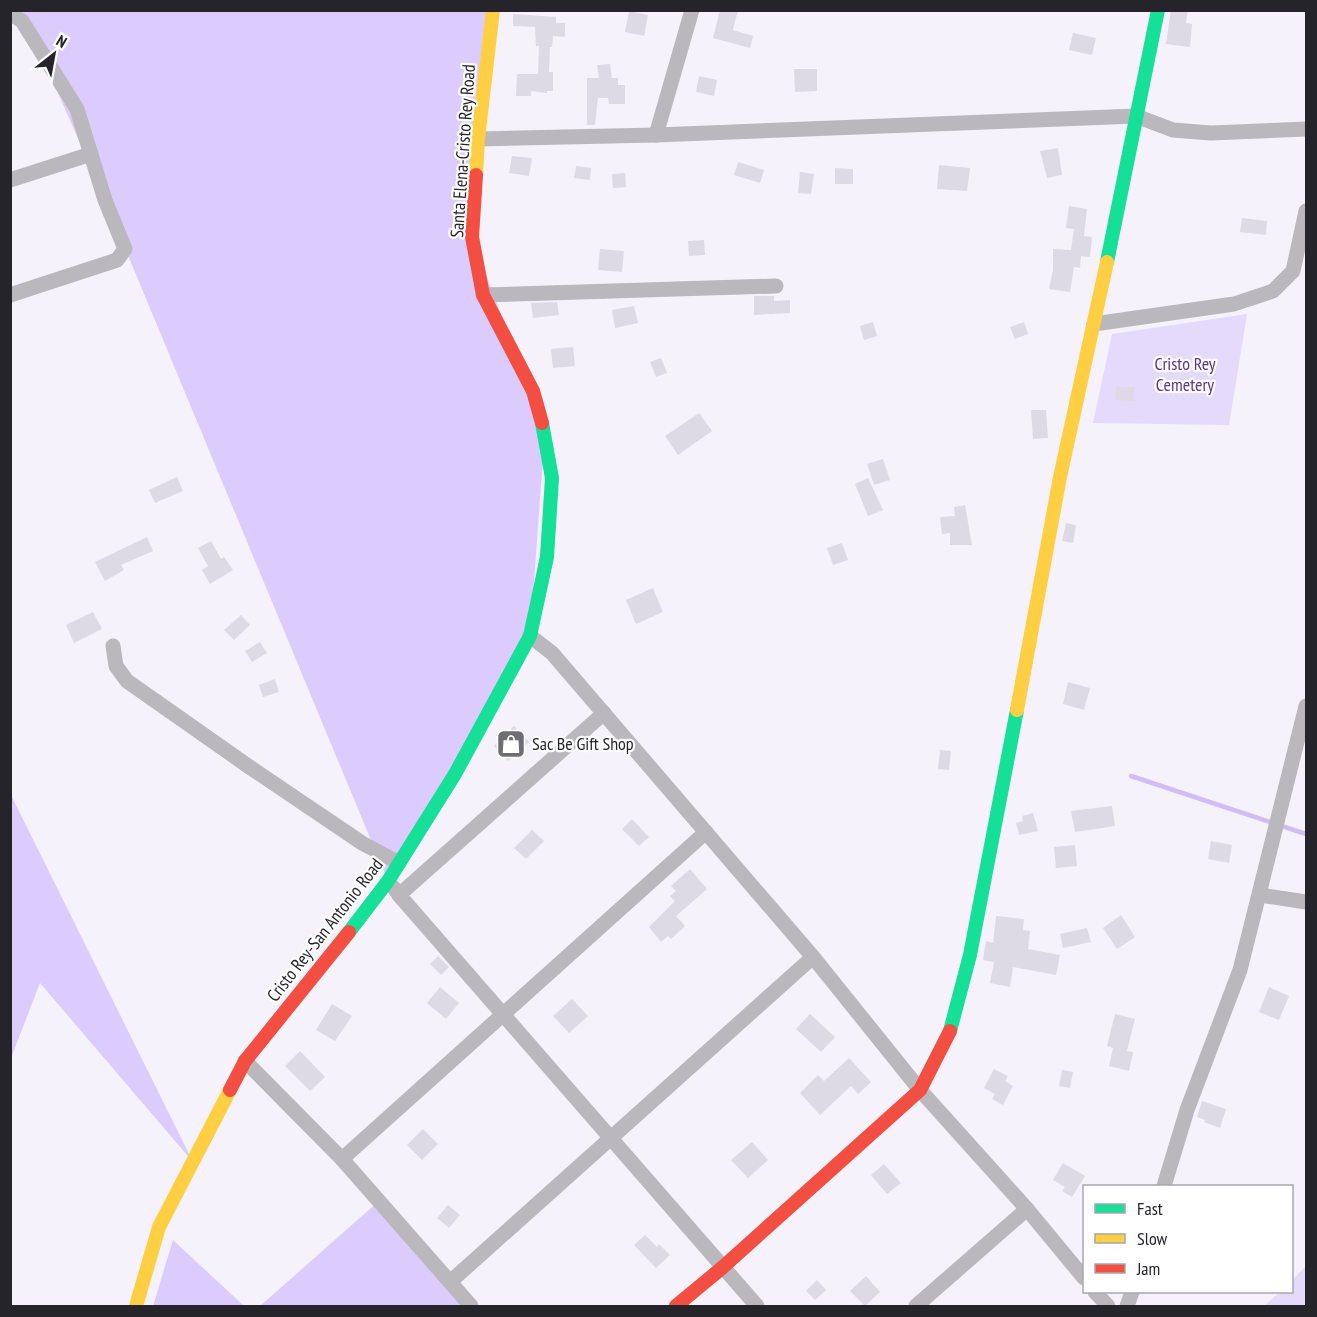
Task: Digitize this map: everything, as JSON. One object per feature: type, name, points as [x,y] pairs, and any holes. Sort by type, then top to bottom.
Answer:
[{"type":"street","name":"Santa Elena-Cristo Rey Road","points":[[493,10],[478,139],[472,237],[483,295],[533,391],[545,432],[552,478],[547,556],[530,636]]},
{"type":"street","points":[[656,135],[692,10]]},
{"type":"street","points":[[676,1306],[723,1267],[920,1090],[953,1025],[970,955],[1060,477],[1094,324],[1158,10]]},
{"type":"street","points":[[10,13],[22,21],[77,109],[105,200],[125,249],[117,260],[10,295]]},
{"type":"street","points":[[478,139],[656,135],[1136,116],[1173,130],[1211,133],[1306,129]]},
{"type":"street","points":[[10,180],[92,154]]},
{"type":"street","points":[[1094,324],[1234,304],[1273,291],[1293,271],[1306,211]]},
{"type":"street","points":[[483,295],[776,286]]},
{"type":"street","points":[[530,636],[552,653],[604,713],[813,957],[920,1090],[1027,1209],[1083,1277]]},
{"type":"street","name":"Cristo Rey-San Antonio Road","points":[[136,1306],[159,1227],[245,1061],[388,881],[455,774],[530,636]]},
{"type":"street","points":[[113,646],[116,666],[127,681],[362,843],[399,863]]},
{"type":"street","points":[[1164,1185],[1187,1110],[1240,970],[1306,705]]},
{"type":"street","points":[[399,895],[604,713]]},
{"type":"street","points":[[342,1159],[706,832]]},
{"type":"street","points":[[388,881],[757,1306]]},
{"type":"street","points":[[1260,895],[1306,902]]},
{"type":"street","points":[[450,1282],[813,957]]},
{"type":"street","points":[[245,1061],[342,1159],[471,1306]]},
{"type":"street","points":[[916,1306],[1027,1209]]},
{"type":"street","points":[[1096,1293],[1108,1306]]},
{"type":"green space","name":"Cristo Rey Cemetery","points":[[1247,314],[1229,425],[1093,423],[1112,334]]},
{"type":"green space","points":[[1306,1266],[1306,1306],[1264,1306],[1279,1293],[1293,1293],[1293,1279]]},
{"type":"shaded area","points":[[22,11],[493,11],[472,237],[545,432],[530,636],[388,881],[105,200]]},
{"type":"shaded area","points":[[11,795],[193,1162],[40,983],[11,1058]]},
{"type":"shaded area","points":[[379,1201],[471,1306],[260,1306]]},
{"type":"shaded area","points":[[173,1240],[244,1306],[153,1306]]},
{"type":"building","points":[[720,10],[738,10],[733,30],[753,36],[750,48],[713,38]]},
{"type":"building","points":[[1171,10],[1188,10],[1186,23],[1192,24],[1190,47],[1166,44]]},
{"type":"building","points":[[629,11],[648,15],[644,36],[625,32]]},
{"type":"building","points":[[513,14],[556,17],[556,23],[565,23],[565,37],[553,36],[552,47],[550,47],[549,72],[553,72],[553,91],[547,91],[547,93],[531,91],[531,96],[516,96],[517,74],[538,74],[539,46],[536,46],[535,27],[513,26]]},
{"type":"building","points":[[1073,33],[1096,38],[1092,55],[1069,50]]},
{"type":"building","points":[[610,64],[612,78],[618,78],[618,85],[625,85],[625,104],[609,104],[608,98],[598,98],[595,125],[587,125],[587,78],[599,78],[597,65]]},
{"type":"building","points":[[794,69],[817,69],[817,91],[795,92]]},
{"type":"building","points":[[699,76],[717,80],[714,96],[696,92]]},
{"type":"building","points":[[1058,148],[1062,175],[1047,178],[1040,151]]},
{"type":"building","points":[[512,156],[532,158],[529,176],[509,173]]},
{"type":"building","points":[[738,162],[764,170],[760,183],[734,175]]},
{"type":"building","points":[[939,165],[970,168],[967,191],[937,189]]},
{"type":"building","points":[[576,166],[591,168],[590,180],[574,178]]},
{"type":"building","points":[[835,168],[853,169],[853,184],[835,184]]},
{"type":"building","points":[[800,172],[814,174],[811,194],[798,193]]},
{"type":"building","points":[[625,173],[626,187],[613,188],[612,174]]},
{"type":"building","points":[[1069,206],[1087,209],[1084,236],[1092,237],[1090,257],[1081,256],[1080,268],[1074,267],[1070,292],[1049,289],[1053,270],[1053,249],[1071,250],[1074,229],[1066,228]]},
{"type":"building","points":[[1242,218],[1267,221],[1266,235],[1240,232]]},
{"type":"building","points":[[704,240],[705,255],[689,256],[688,241]]},
{"type":"building","points":[[600,249],[624,251],[622,272],[598,270]]},
{"type":"building","points":[[754,296],[774,296],[774,301],[790,300],[790,313],[754,315]]},
{"type":"building","points":[[557,302],[559,315],[533,318],[531,303]]},
{"type":"building","points":[[634,306],[638,323],[615,328],[612,310]]},
{"type":"building","points":[[873,322],[877,336],[864,340],[860,326]]},
{"type":"building","points":[[1024,322],[1028,334],[1015,339],[1010,327]]},
{"type":"building","points":[[573,347],[575,366],[553,368],[551,349]]},
{"type":"building","points":[[661,358],[667,373],[656,377],[650,362]]},
{"type":"building","points":[[1116,387],[1135,387],[1134,401],[1115,400]]},
{"type":"building","points":[[1031,410],[1046,410],[1048,438],[1033,439]]},
{"type":"building","points":[[699,413],[712,431],[678,455],[665,436]]},
{"type":"building","points":[[883,459],[890,480],[874,485],[867,464]]},
{"type":"building","points":[[177,477],[183,491],[155,503],[149,490]]},
{"type":"building","points":[[868,478],[883,510],[868,516],[855,484]]},
{"type":"building","points":[[965,505],[972,545],[950,545],[950,533],[942,534],[940,517],[955,516],[954,507]]},
{"type":"building","points":[[1066,523],[1076,525],[1073,543],[1062,541]]},
{"type":"building","points":[[147,537],[153,551],[121,565],[124,570],[105,581],[95,562]]},
{"type":"building","points":[[211,541],[221,559],[224,557],[233,570],[210,584],[202,570],[208,566],[198,548]]},
{"type":"building","points":[[842,543],[848,560],[833,565],[827,548]]},
{"type":"building","points":[[653,588],[663,612],[636,624],[626,600]]},
{"type":"building","points":[[93,612],[102,629],[74,643],[66,625]]},
{"type":"building","points":[[241,615],[250,625],[234,640],[224,630]]},
{"type":"building","points":[[260,642],[267,653],[252,662],[245,651]]},
{"type":"building","points":[[275,679],[279,692],[263,697],[259,685]]},
{"type":"building","points":[[1068,682],[1090,688],[1084,710],[1063,704]]},
{"type":"building","name":"Sac Be Gift Shop","points":[[514,726],[529,742],[508,761],[494,746]]},
{"type":"building","points":[[940,750],[951,751],[949,770],[938,769]]},
{"type":"building","points":[[1112,806],[1115,826],[1075,832],[1071,811]]},
{"type":"building","points":[[1033,813],[1038,831],[1019,835],[1016,823],[1023,821],[1022,816]]},
{"type":"building","points":[[632,819],[649,837],[639,846],[622,829]]},
{"type":"building","points":[[532,830],[544,841],[526,859],[514,848]]},
{"type":"building","points":[[1211,841],[1232,845],[1229,863],[1208,859]]},
{"type":"building","points":[[1075,845],[1077,866],[1056,868],[1054,847]]},
{"type":"building","points":[[690,869],[707,889],[676,916],[685,926],[671,939],[668,936],[661,942],[649,927],[675,901],[670,896],[676,891],[671,886]]},
{"type":"building","points":[[1121,915],[1135,937],[1117,949],[1103,928]]},
{"type":"building","points":[[996,916],[1024,919],[1023,930],[1030,931],[1028,949],[1060,955],[1056,975],[1013,967],[1010,987],[990,983],[994,962],[983,960],[986,941],[993,943]]},
{"type":"building","points":[[1087,928],[1091,942],[1063,948],[1060,934]]},
{"type":"building","points":[[438,956],[449,967],[441,975],[430,964]]},
{"type":"building","points":[[440,987],[459,1003],[446,1019],[427,1003]]},
{"type":"building","points":[[1269,987],[1289,996],[1279,1020],[1259,1012]]},
{"type":"building","points":[[572,999],[588,1016],[569,1033],[553,1016]]},
{"type":"building","points":[[332,1004],[352,1016],[335,1041],[316,1030]]},
{"type":"building","points":[[810,1014],[835,1037],[821,1052],[796,1029]]},
{"type":"building","points":[[1115,1014],[1135,1019],[1127,1051],[1133,1052],[1129,1071],[1109,1066],[1113,1048],[1107,1046]]},
{"type":"building","points":[[300,1051],[325,1077],[310,1091],[285,1066]]},
{"type":"building","points":[[849,1058],[871,1082],[858,1094],[851,1086],[820,1115],[800,1093],[818,1075],[824,1081]]},
{"type":"building","points":[[994,1069],[1008,1076],[1005,1081],[1013,1086],[1003,1105],[992,1099],[995,1094],[984,1088]]},
{"type":"building","points":[[1062,1070],[1073,1072],[1070,1088],[1059,1086]]},
{"type":"building","points":[[1202,1101],[1226,1109],[1220,1128],[1197,1117]]},
{"type":"building","points":[[423,1129],[438,1144],[422,1160],[407,1145]]},
{"type":"building","points":[[752,1142],[768,1160],[748,1178],[731,1160]]},
{"type":"building","points":[[1063,1163],[1085,1176],[1072,1197],[1062,1191],[1065,1187],[1053,1180]]},
{"type":"building","points":[[884,1164],[901,1183],[887,1194],[871,1175]]},
{"type":"building","points":[[448,1205],[460,1215],[449,1228],[437,1218]]},
{"type":"building","points":[[645,1235],[657,1247],[659,1244],[670,1255],[656,1268],[634,1245]]},
{"type":"building","points":[[866,1276],[880,1292],[865,1306],[850,1291]]},
{"type":"building","points":[[817,1280],[826,1290],[815,1300],[806,1291]]},
{"type":"waterway","points":[[1131,776],[1306,834]]},
{"type":"traffic: fast","points":[[1107,262],[1158,10]]},
{"type":"traffic: fast","points":[[349,932],[388,881],[455,774],[530,636],[547,557],[552,478],[542,423]]},
{"type":"traffic: fast","points":[[950,1031],[970,955],[1017,710]]},
{"type":"traffic: slow","points":[[476,175],[493,10]]},
{"type":"traffic: slow","points":[[1017,710],[1060,477],[1107,262]]},
{"type":"traffic: slow","points":[[136,1306],[159,1227],[230,1090]]},
{"type":"traffic: jam","points":[[476,175],[472,237],[483,295],[533,391],[542,423]]},
{"type":"traffic: jam","points":[[230,1090],[245,1061],[349,932]]},
{"type":"traffic: jam","points":[[676,1306],[723,1267],[920,1090],[950,1031]]},
{"type":"place","name":"Sac Be Gift Shop","points":[[511,744]]}]
